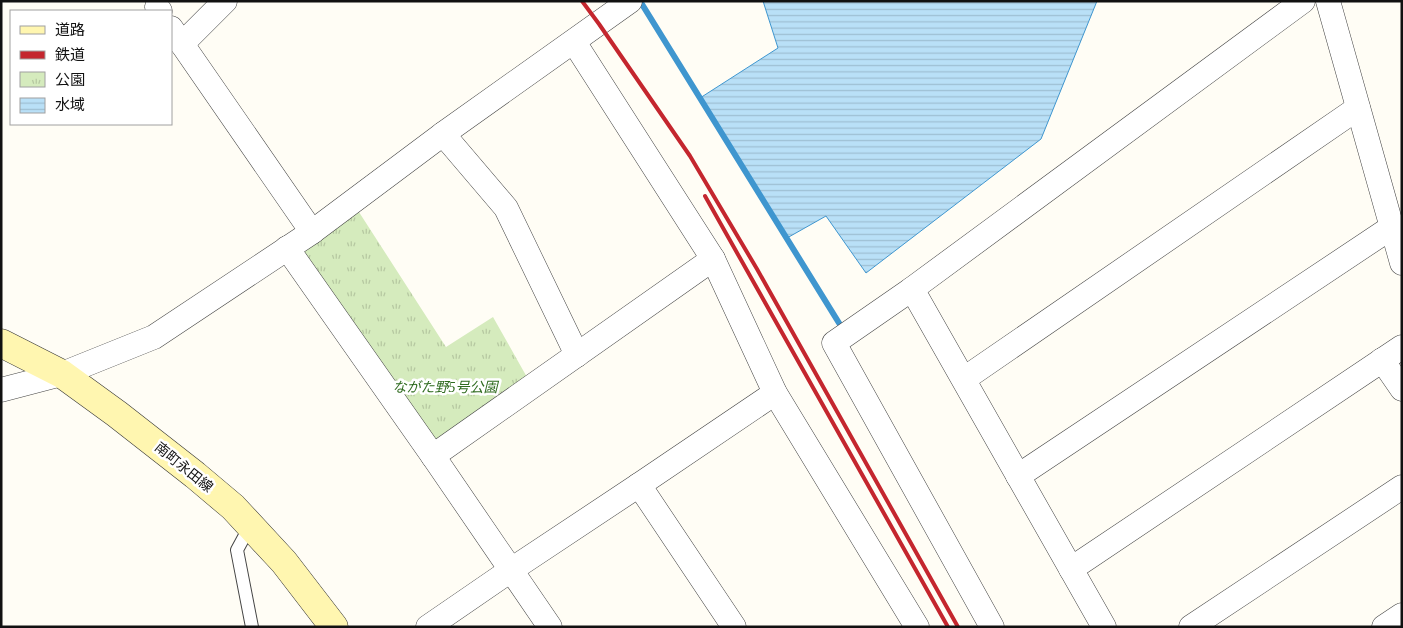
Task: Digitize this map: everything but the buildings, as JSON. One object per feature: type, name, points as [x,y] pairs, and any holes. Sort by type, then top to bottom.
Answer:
[{"type":"street","points":[[225,1],[176,36],[312,232]]},
{"type":"street","points":[[1,390],[62,374],[154,337],[312,232],[444,134],[630,1]]},
{"type":"street","points":[[992,627],[834,343],[912,288],[1303,1]]},
{"type":"street","points":[[1328,1],[1402,263]]},
{"type":"street","points":[[574,42],[713,259],[775,393],[917,627]]},
{"type":"street","points":[[964,379],[1358,108]]},
{"type":"street","points":[[444,134],[506,208],[577,355]]},
{"type":"street","points":[[1018,476],[1392,227]]},
{"type":"street","points":[[287,248],[550,627]]},
{"type":"street","points":[[433,456],[713,259]]},
{"type":"street","points":[[912,288],[1104,627]]},
{"type":"street","name":"南町永田線","points":[[1,343],[62,374],[196,475],[233,507],[284,562],[334,627]]},
{"type":"street","points":[[1071,569],[1402,347]]},
{"type":"street","points":[[1382,360],[1402,389]]},
{"type":"street","points":[[428,627],[775,393]]},
{"type":"street","points":[[639,485],[734,627]]},
{"type":"street","points":[[1191,627],[1402,487]]},
{"type":"street","points":[[1384,627],[1402,615]]},
{"type":"lane","points":[[250,526],[237,550],[252,627]]},
{"type":"green space","name":"ながた野5号公園","points":[[357,209],[446,347],[493,317],[528,379],[435,444],[296,250]]},
{"type":"water","points":[[763,1],[1097,1],[1041,139],[866,273],[826,216],[787,238],[700,98],[778,48]]},
{"type":"waterway","points":[[640,1],[839,323]]},
{"type":"railway","points":[[582,1],[690,156],[757,269],[958,627]]},
{"type":"railway","points":[[705,196],[948,627]]}]
